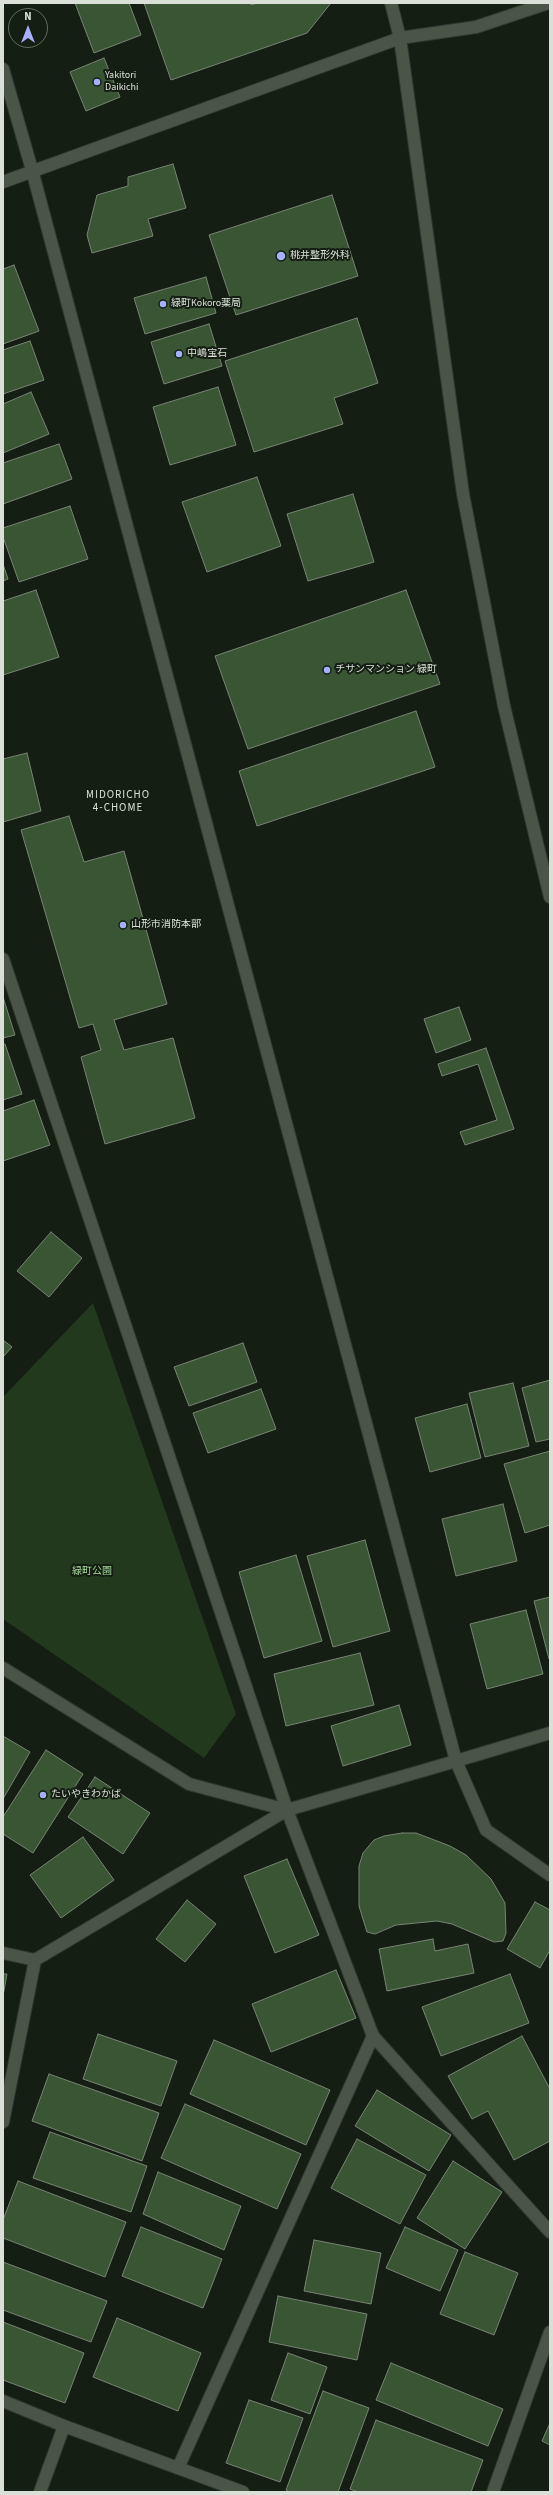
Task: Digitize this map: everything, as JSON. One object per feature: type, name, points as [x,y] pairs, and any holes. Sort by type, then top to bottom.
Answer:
[{"type":"street","points":[[391,3],[400,38],[463,494],[504,706],[550,897]]},
{"type":"street","points":[[3,182],[32,170],[400,38],[476,27],[548,3]]},
{"type":"street","points":[[3,69],[32,170],[456,1761],[486,1830],[550,1875]]},
{"type":"street","points":[[4,964],[287,1810],[373,2036],[550,2232]]},
{"type":"street","points":[[3,1668],[189,1784],[287,1810]]},
{"type":"street","points":[[3,1953],[35,1960],[287,1810],[550,1733]]},
{"type":"street","points":[[3,2122],[35,1960]]},
{"type":"street","points":[[178,2468],[373,2036]]},
{"type":"street","points":[[493,2492],[550,2332]]},
{"type":"street","points":[[3,2400],[64,2426],[243,2492]]},
{"type":"street","points":[[40,2492],[64,2426]]},
{"type":"green space","name":"緑町公園","points":[[93,1303],[236,1714],[204,1758],[3,1619],[3,1397]]},
{"type":"building","points":[[75,3],[129,3],[141,35],[94,53]]},
{"type":"building","points":[[144,3],[250,3],[251,5],[258,3],[331,3],[307,33],[171,80]]},
{"type":"building","points":[[104,58],[120,97],[86,111],[70,72]]},
{"type":"building","points":[[173,164],[186,208],[148,219],[153,236],[92,253],[87,235],[97,195],[128,186],[128,177]]},
{"type":"building","points":[[332,195],[358,276],[236,315],[209,235]]},
{"type":"building","points":[[14,265],[39,331],[3,344],[3,269]]},
{"type":"building","points":[[206,277],[216,313],[145,334],[134,298]]},
{"type":"building","points":[[357,318],[378,383],[334,398],[343,424],[254,452],[225,361]]},
{"type":"building","points":[[209,324],[222,366],[164,384],[151,342]]},
{"type":"building","points":[[30,341],[44,380],[3,394],[3,350]]},
{"type":"building","points":[[218,387],[236,445],[170,465],[153,407]]},
{"type":"building","points":[[31,392],[49,434],[3,453],[3,404]]},
{"type":"building","points":[[59,444],[72,479],[3,504],[3,463]]},
{"type":"building","points":[[257,477],[281,546],[207,572],[182,502]]},
{"type":"building","points":[[353,494],[374,562],[308,581],[287,514]]},
{"type":"building","points":[[70,506],[88,559],[19,582],[3,537],[3,528]]},
{"type":"building","points":[[3,564],[8,579],[3,581]]},
{"type":"building","points":[[36,590],[59,657],[3,675],[3,601]]},
{"type":"building","name":"チサンマンション 緑町","points":[[406,590],[440,684],[248,749],[215,656]]},
{"type":"building","points":[[416,711],[435,767],[257,826],[239,771]]},
{"type":"building","points":[[27,753],[41,811],[3,822],[3,759]]},
{"type":"building","points":[[69,816],[84,862],[124,851],[167,1004],[114,1020],[124,1050],[173,1038],[195,1118],[105,1144],[81,1057],[101,1050],[93,1024],[79,1028],[21,830]]},
{"type":"building","points":[[3,997],[15,1035],[3,1038]]},
{"type":"building","points":[[459,1007],[471,1040],[436,1053],[424,1019]]},
{"type":"building","points":[[3,1044],[5,1044],[22,1094],[3,1100]]},
{"type":"building","points":[[486,1048],[514,1129],[465,1145],[460,1132],[497,1120],[478,1064],[442,1076],[438,1064]]},
{"type":"building","points":[[34,1100],[50,1145],[3,1161],[3,1111]]},
{"type":"building","points":[[51,1232],[82,1258],[49,1297],[17,1271]]},
{"type":"building","points":[[3,1340],[12,1347],[3,1357]]},
{"type":"building","points":[[243,1343],[257,1382],[189,1406],[174,1367]]},
{"type":"building","points":[[550,1380],[550,1439],[536,1442],[522,1388]]},
{"type":"building","points":[[513,1383],[529,1446],[485,1457],[469,1393]]},
{"type":"building","points":[[261,1389],[276,1429],[208,1453],[193,1413]]},
{"type":"building","points":[[467,1404],[481,1458],[430,1472],[415,1418]]},
{"type":"building","points":[[550,1451],[550,1525],[525,1533],[504,1464]]},
{"type":"building","points":[[503,1504],[517,1561],[456,1576],[442,1519]]},
{"type":"building","points":[[365,1540],[390,1631],[333,1647],[307,1556]]},
{"type":"building","points":[[296,1555],[322,1641],[264,1658],[239,1572]]},
{"type":"building","points":[[550,1597],[550,1659],[549,1659],[534,1601]]},
{"type":"building","points":[[526,1610],[543,1674],[487,1689],[470,1624]]},
{"type":"building","points":[[360,1653],[374,1705],[286,1726],[274,1674]]},
{"type":"building","points":[[399,1705],[411,1745],[343,1766],[331,1726]]},
{"type":"building","points":[[3,1736],[30,1752],[3,1799]]},
{"type":"building","name":"たいやきわかば","points":[[46,1750],[83,1774],[33,1853],[3,1834],[3,1817]]},
{"type":"building","points":[[95,1777],[150,1813],[123,1854],[68,1817]]},
{"type":"building","points":[[402,1833],[416,1833],[450,1846],[466,1855],[491,1879],[505,1903],[506,1933],[503,1941],[494,1942],[452,1924],[437,1921],[396,1925],[375,1934],[367,1932],[359,1906],[359,1866],[363,1853],[374,1840],[384,1836]]},
{"type":"building","points":[[83,1837],[114,1880],[61,1918],[30,1875]]},
{"type":"building","points":[[287,1859],[319,1935],[275,1953],[244,1876]]},
{"type":"building","points":[[187,1900],[216,1924],[185,1962],[156,1939]]},
{"type":"building","points":[[535,1902],[550,1910],[550,1950],[540,1968],[507,1949]]},
{"type":"building","points":[[433,1939],[435,1951],[468,1944],[474,1973],[387,1991],[379,1949]]},
{"type":"building","points":[[336,1970],[356,2018],[271,2052],[252,2004]]},
{"type":"building","points":[[3,1974],[7,1974],[3,1996]]},
{"type":"building","points":[[510,1974],[529,2023],[441,2056],[422,2007]]},
{"type":"building","points":[[98,2034],[177,2061],[161,2106],[83,2079]]},
{"type":"building","points":[[522,2036],[550,2089],[550,2141],[514,2160],[488,2111],[472,2119],[448,2076]]},
{"type":"building","points":[[214,2040],[330,2090],[306,2145],[190,2094]]},
{"type":"building","points":[[49,2074],[159,2113],[142,2161],[32,2121]]},
{"type":"building","points":[[377,2090],[451,2135],[429,2171],[355,2126]]},
{"type":"building","points":[[185,2104],[301,2154],[277,2209],[161,2158]]},
{"type":"building","points":[[50,2132],[147,2166],[131,2212],[33,2178]]},
{"type":"building","points":[[357,2139],[426,2175],[400,2224],[331,2188]]},
{"type":"building","points":[[453,2161],[502,2192],[465,2249],[417,2218]]},
{"type":"building","points":[[158,2172],[241,2206],[224,2250],[143,2214]]},
{"type":"building","points":[[18,2181],[126,2222],[105,2277],[3,2238],[3,2220]]},
{"type":"building","points":[[141,2227],[222,2259],[203,2308],[122,2276]]},
{"type":"building","points":[[405,2227],[458,2250],[440,2291],[386,2268]]},
{"type":"building","points":[[314,2240],[381,2253],[371,2304],[304,2291]]},
{"type":"building","points":[[465,2252],[518,2273],[494,2335],[440,2314]]},
{"type":"building","points":[[3,2262],[107,2301],[91,2342],[3,2310]]},
{"type":"building","points":[[278,2296],[367,2314],[357,2360],[269,2342]]},
{"type":"building","points":[[117,2318],[201,2353],[178,2411],[93,2377]]},
{"type":"building","points":[[3,2322],[84,2353],[65,2403],[3,2380]]},
{"type":"building","points":[[288,2353],[327,2367],[310,2414],[271,2400]]},
{"type":"building","points":[[391,2363],[503,2409],[488,2446],[376,2400]]},
{"type":"building","points":[[323,2391],[369,2408],[338,2492],[290,2492],[286,2490]]},
{"type":"building","points":[[249,2400],[303,2418],[280,2482],[226,2463]]},
{"type":"building","points":[[376,2420],[483,2460],[471,2492],[358,2492],[350,2489]]},
{"type":"building","points":[[550,2423],[550,2445],[542,2441]]},
{"type":"place","name":"Yakitori Daikichi","points":[[97,82]]},
{"type":"place","name":"桃井整形外科","points":[[281,256]]},
{"type":"place","name":"緑町Kokoro薬局","points":[[163,304]]},
{"type":"place","name":"中嶋宝石","points":[[179,354]]},
{"type":"place","name":"チサンマンション 緑町","points":[[327,670]]},
{"type":"place","name":"山形市消防本部","points":[[123,925]]},
{"type":"place","name":"たいやきわかば","points":[[43,1795]]},
{"type":"district","name":"MIDORICHO 4-CHOME","points":[[118,802]]}]
